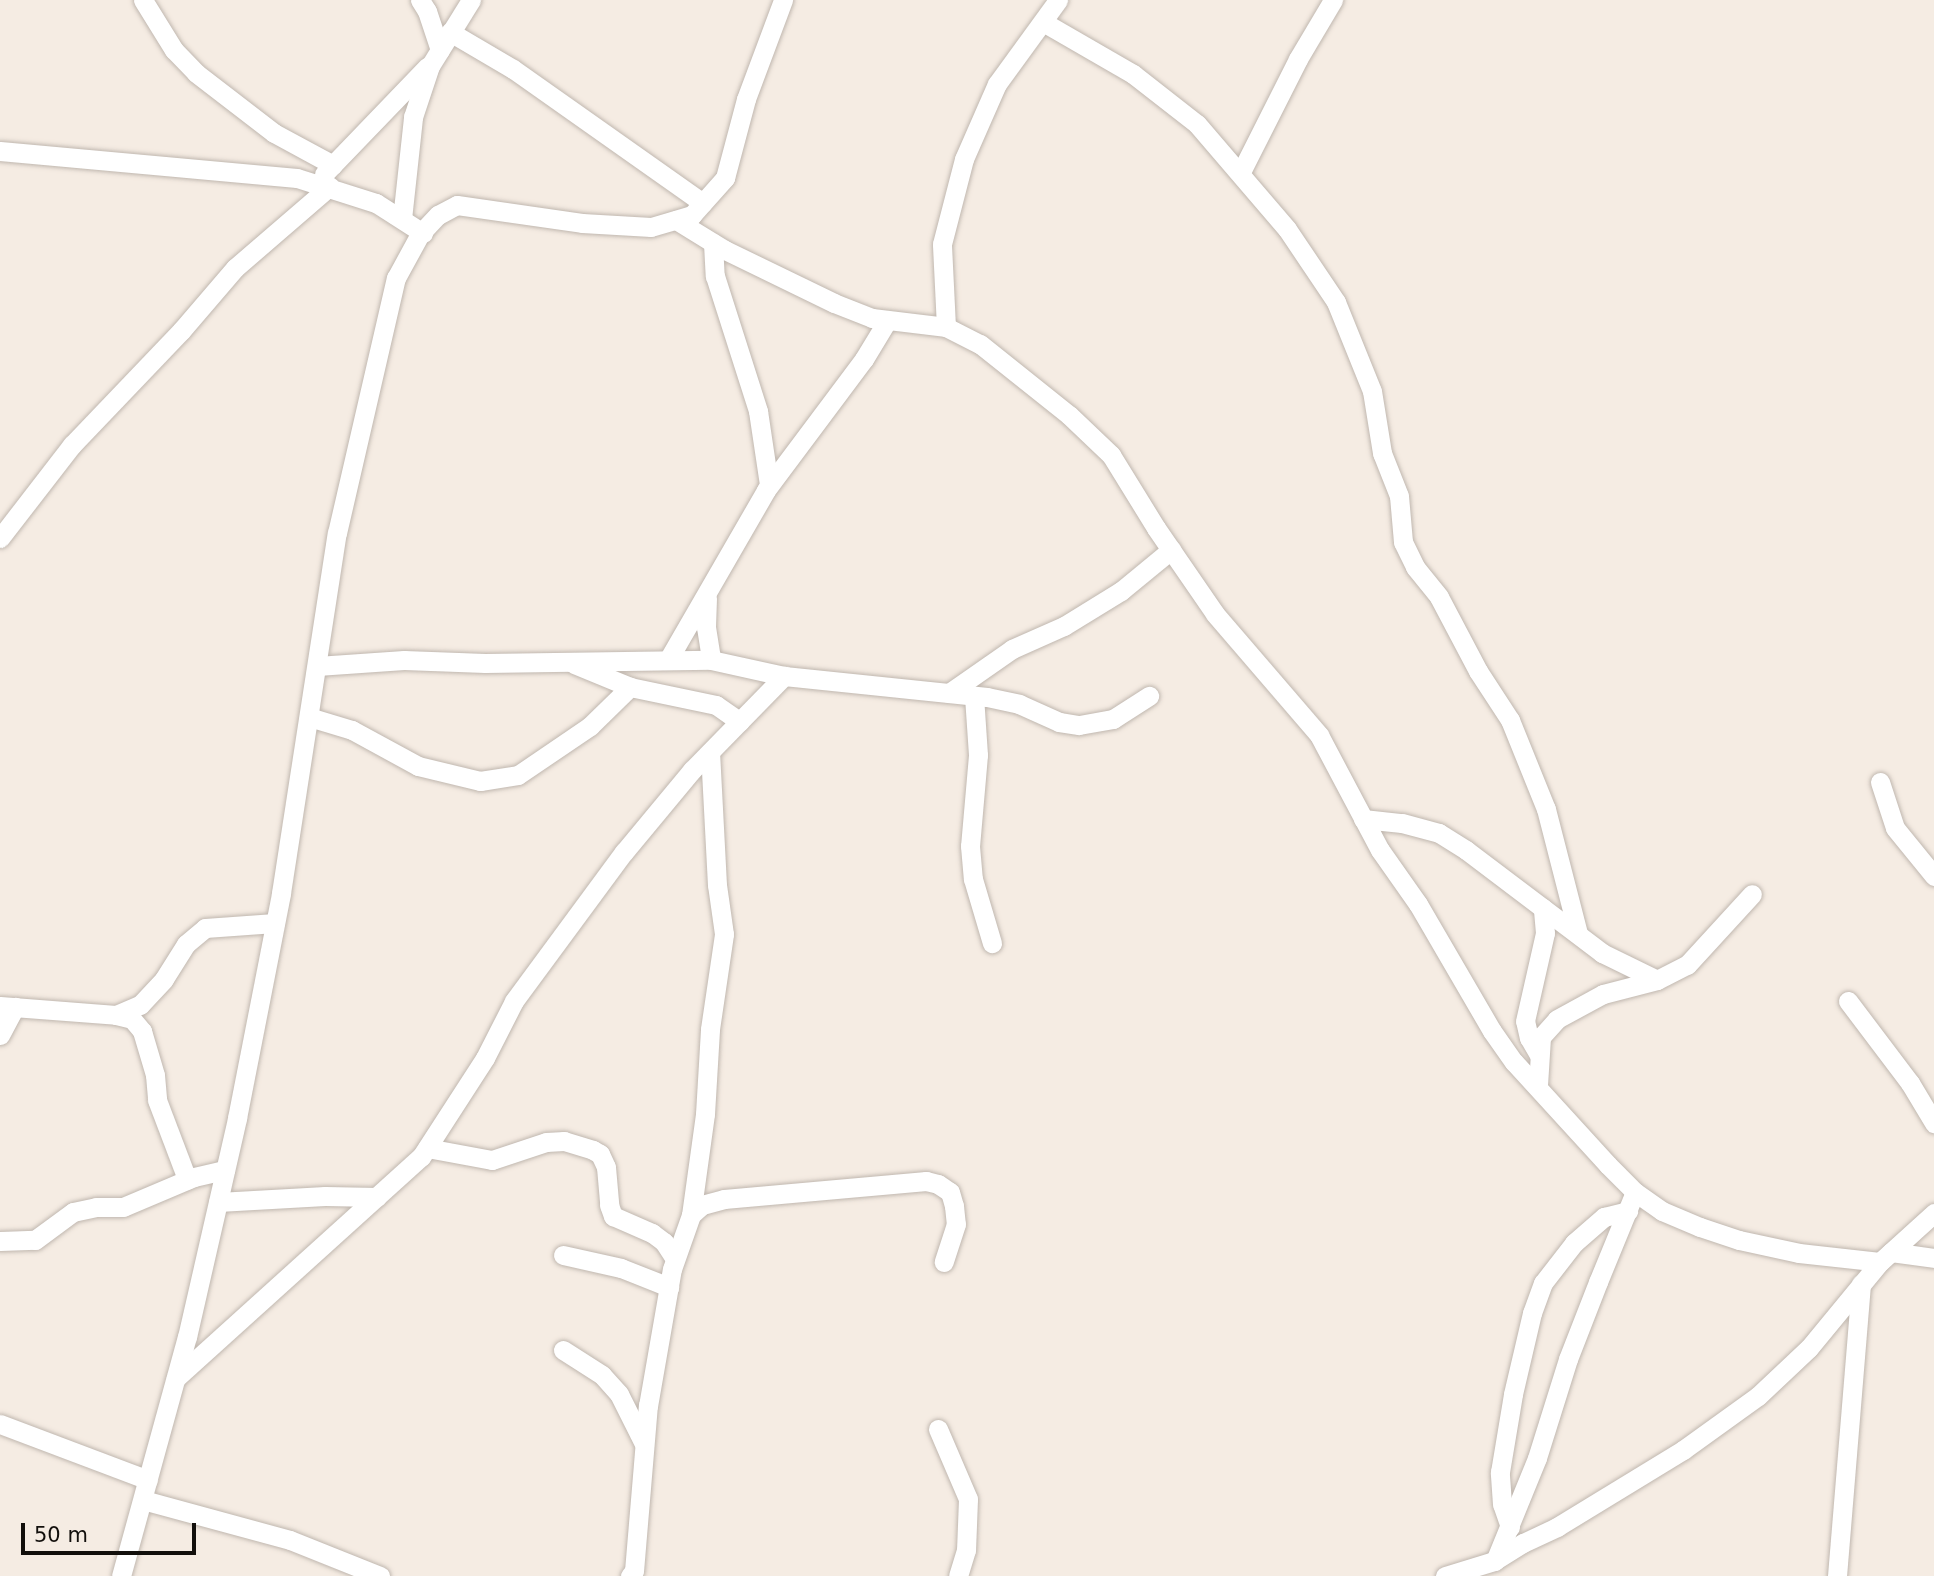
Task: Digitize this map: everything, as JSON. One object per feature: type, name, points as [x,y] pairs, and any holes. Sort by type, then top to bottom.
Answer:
[{"type":"street","points":[[143,0],[174,50],[196,73],[274,133],[333,165]]},
{"type":"street","points":[[420,0],[427,11],[437,54]]},
{"type":"street","points":[[402,219],[413,117],[437,54],[471,0]]},
{"type":"street","points":[[121,1576],[176,1378],[225,1170],[275,923],[337,533],[396,278],[404,259],[438,215],[457,205],[582,223],[651,227],[692,215],[725,178],[746,99],[783,0]]},
{"type":"street","points":[[946,327],[942,244],[964,159],[997,84],[1058,0]]},
{"type":"street","points":[[1241,172],[1286,81],[1333,0]]},
{"type":"street","points":[[1043,22],[1133,74],[1197,124],[1241,172],[1287,229],[1336,302],[1372,391],[1382,453],[1399,496],[1403,542],[1415,567],[1439,597],[1478,671],[1510,720],[1546,809],[1577,934]]},
{"type":"street","points":[[450,32],[513,69],[703,203]]},
{"type":"street","points":[[0,538],[72,445],[181,331],[235,268],[324,184],[333,165],[437,54]]},
{"type":"street","points":[[0,150],[79,160],[246,171],[324,184],[376,203],[423,233]]},
{"type":"street","points":[[676,220],[713,243],[834,303],[872,318],[946,327],[980,344],[1069,415],[1111,455],[1215,614],[1319,735],[1380,850],[1418,904],[1492,1031],[1514,1062],[1538,1085],[1631,1201],[1739,1240],[1799,1252],[1934,1258]]},
{"type":"street","points":[[713,243],[715,276],[758,411],[769,485]]},
{"type":"street","points":[[668,660],[707,597],[769,485],[864,359],[887,321]]},
{"type":"street","points":[[949,693],[1012,649],[1064,626],[1121,591],[1171,550]]},
{"type":"street","points":[[707,597],[706,627],[711,660]]},
{"type":"street","points":[[317,666],[404,660],[711,660],[784,676],[974,696],[1019,704],[1059,722],[1079,725],[1113,719],[1149,696]]},
{"type":"street","points":[[571,662],[630,687],[716,705],[740,722]]},
{"type":"street","points":[[176,1378],[377,1197],[427,1148],[485,1058],[514,1001],[624,852],[710,752],[784,676]]},
{"type":"street","points":[[309,717],[352,730],[418,766],[480,781],[518,775],[590,726],[630,687]]},
{"type":"street","points":[[974,696],[978,755],[970,846],[973,879],[992,943]]},
{"type":"street","points":[[630,1576],[634,1571],[648,1406],[675,1259],[691,1215],[705,1114],[710,1029],[724,934],[716,874],[710,752]]},
{"type":"street","points":[[1880,782],[1895,828],[1934,876]]},
{"type":"street","points":[[1363,819],[1402,822],[1439,833],[1602,953],[1657,980]]},
{"type":"street","points":[[1538,1085],[1541,1037],[1557,1019],[1604,994],[1657,980],[1688,965],[1752,894]]},
{"type":"street","points":[[1539,1055],[1529,1038],[1525,1021],[1545,933],[1543,908]]},
{"type":"street","points":[[116,1014],[140,1005],[164,979],[186,944],[205,928],[275,923]]},
{"type":"street","points":[[1848,1000],[1910,1083],[1934,1123]]},
{"type":"street","points":[[0,1035],[7,1007],[116,1014],[132,1019],[142,1031],[155,1075],[157,1100],[187,1179]]},
{"type":"street","points":[[427,1148],[492,1160],[546,1142],[564,1141],[593,1150],[600,1154],[606,1167],[608,1205],[613,1216],[652,1233],[664,1242],[675,1259]]},
{"type":"street","points":[[0,1241],[35,1240],[74,1212],[96,1207],[123,1207],[187,1179],[225,1170]]},
{"type":"street","points":[[691,1215],[702,1205],[724,1199],[926,1181],[938,1184],[950,1192],[954,1206],[956,1224],[944,1262]]},
{"type":"street","points":[[218,1202],[325,1196],[377,1197]]},
{"type":"street","points":[[1510,1527],[1502,1504],[1500,1472],[1513,1394],[1532,1313],[1544,1283],[1574,1243],[1604,1217],[1631,1201]]},
{"type":"street","points":[[1494,1561],[1537,1458],[1568,1359],[1631,1201]]},
{"type":"street","points":[[1446,1576],[1494,1561],[1629,1484],[1758,1396],[1809,1348],[1885,1257],[1934,1213]]},
{"type":"street","points":[[563,1255],[621,1268],[669,1287]]},
{"type":"street","points":[[1837,1576],[1861,1283]]},
{"type":"street","points":[[563,1350],[602,1375],[619,1394],[645,1446]]},
{"type":"street","points":[[0,1424],[145,1490],[290,1540],[380,1576]]},
{"type":"street","points":[[938,1429],[968,1499],[966,1550],[958,1576]]}]
